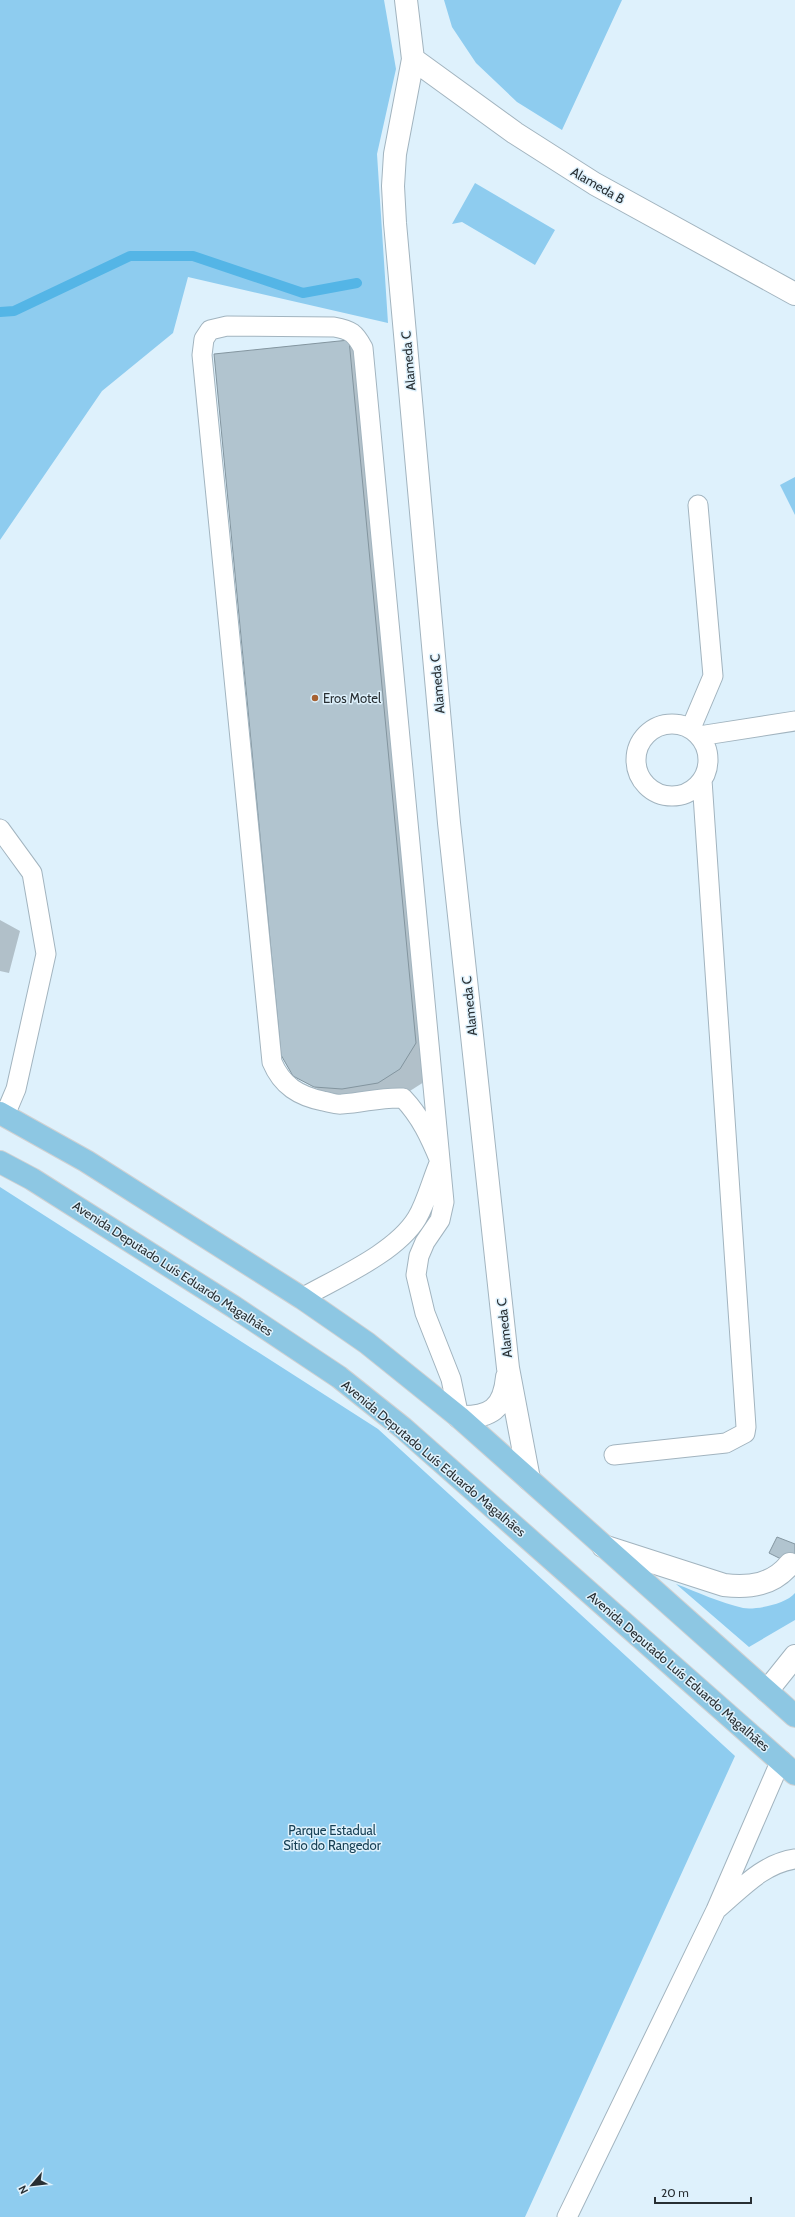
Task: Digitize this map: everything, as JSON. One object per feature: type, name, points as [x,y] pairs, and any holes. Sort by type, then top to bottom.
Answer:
[{"type":"main road","points":[[2,1114],[86,1161],[302,1298],[367,1343],[459,1417],[795,1716]]},
{"type":"main road","name":"Avenida Deputado Luís Eduardo Magalhães","points":[[0,1162],[53,1192],[234,1307],[339,1377],[403,1428],[788,1767]]},
{"type":"street","name":"Alameda C","points":[[406,0],[413,59],[395,154],[393,186],[395,223],[449,823],[508,1368],[529,1479]]},
{"type":"street","name":"Alameda B","points":[[413,59],[515,133],[595,184],[795,294]]},
{"type":"street","name":"Alameda C","points":[[459,1417],[479,1417],[488,1414],[499,1406],[505,1392],[508,1368]]},
{"type":"street","points":[[603,1546],[724,1584],[739,1587],[767,1582],[783,1572],[790,1564]]},
{"type":"street","points":[[767,1691],[795,1656]]},
{"type":"lane","points":[[302,1298],[380,1255],[402,1237],[417,1218],[440,1161],[426,1129],[415,1111],[403,1098],[383,1097],[340,1105],[309,1098],[287,1086],[277,1074],[272,1062],[202,355],[204,339],[210,330],[228,326],[334,327],[348,329],[357,338],[363,348],[444,1202],[440,1220],[425,1242],[419,1256],[416,1275],[425,1313],[451,1379],[459,1417]]},
{"type":"lane","points":[[695,732],[713,676],[698,505]]},
{"type":"lane","points":[[695,732],[795,721]]},
{"type":"lane","points":[[668,723],[680,724],[695,732],[706,746],[709,757],[707,769],[702,780],[693,789],[682,795],[670,796],[658,793],[647,786],[640,776],[636,765],[636,753],[640,742],[647,733],[657,726],[668,723]]},
{"type":"lane","points":[[614,1455],[726,1443],[745,1433],[746,1427],[702,780]]},
{"type":"lane","points":[[0,830],[32,874],[46,954],[16,1089],[2,1114]]},
{"type":"lane","points":[[567,2217],[716,1910],[788,1767]]},
{"type":"lane","points":[[716,1910],[760,1872],[780,1862],[795,1860]]},
{"type":"green space","points":[[0,0],[384,0],[396,69],[377,154],[388,323],[188,277],[173,333],[102,391],[0,540]]},
{"type":"green space","points":[[444,0],[622,0],[562,130],[517,102],[476,63],[452,27]]},
{"type":"green space","points":[[475,183],[555,230],[535,265],[462,222],[452,224]]},
{"type":"green space","points":[[795,477],[795,515],[780,485]]},
{"type":"green space","name":"Parque Estadual Sítio do Rangedor","points":[[0,1187],[378,1429],[735,1756],[525,2217],[0,2217]]},
{"type":"green space","points":[[676,1584],[743,1608],[763,1607],[778,1603],[791,1597],[795,1593],[795,1620],[749,1647]]},
{"type":"building","name":"Eros Motel","points":[[349,340],[416,1043],[400,1069],[378,1083],[342,1089],[314,1087],[293,1076],[281,1055],[214,354]]},
{"type":"building","points":[[777,1537],[795,1544],[795,1566],[769,1553]]},
{"type":"waterway","points":[[0,312],[14,311],[130,256],[193,256],[303,293],[357,283]]},
{"type":"place","name":"Eros Motel","points":[[315,698]]}]
